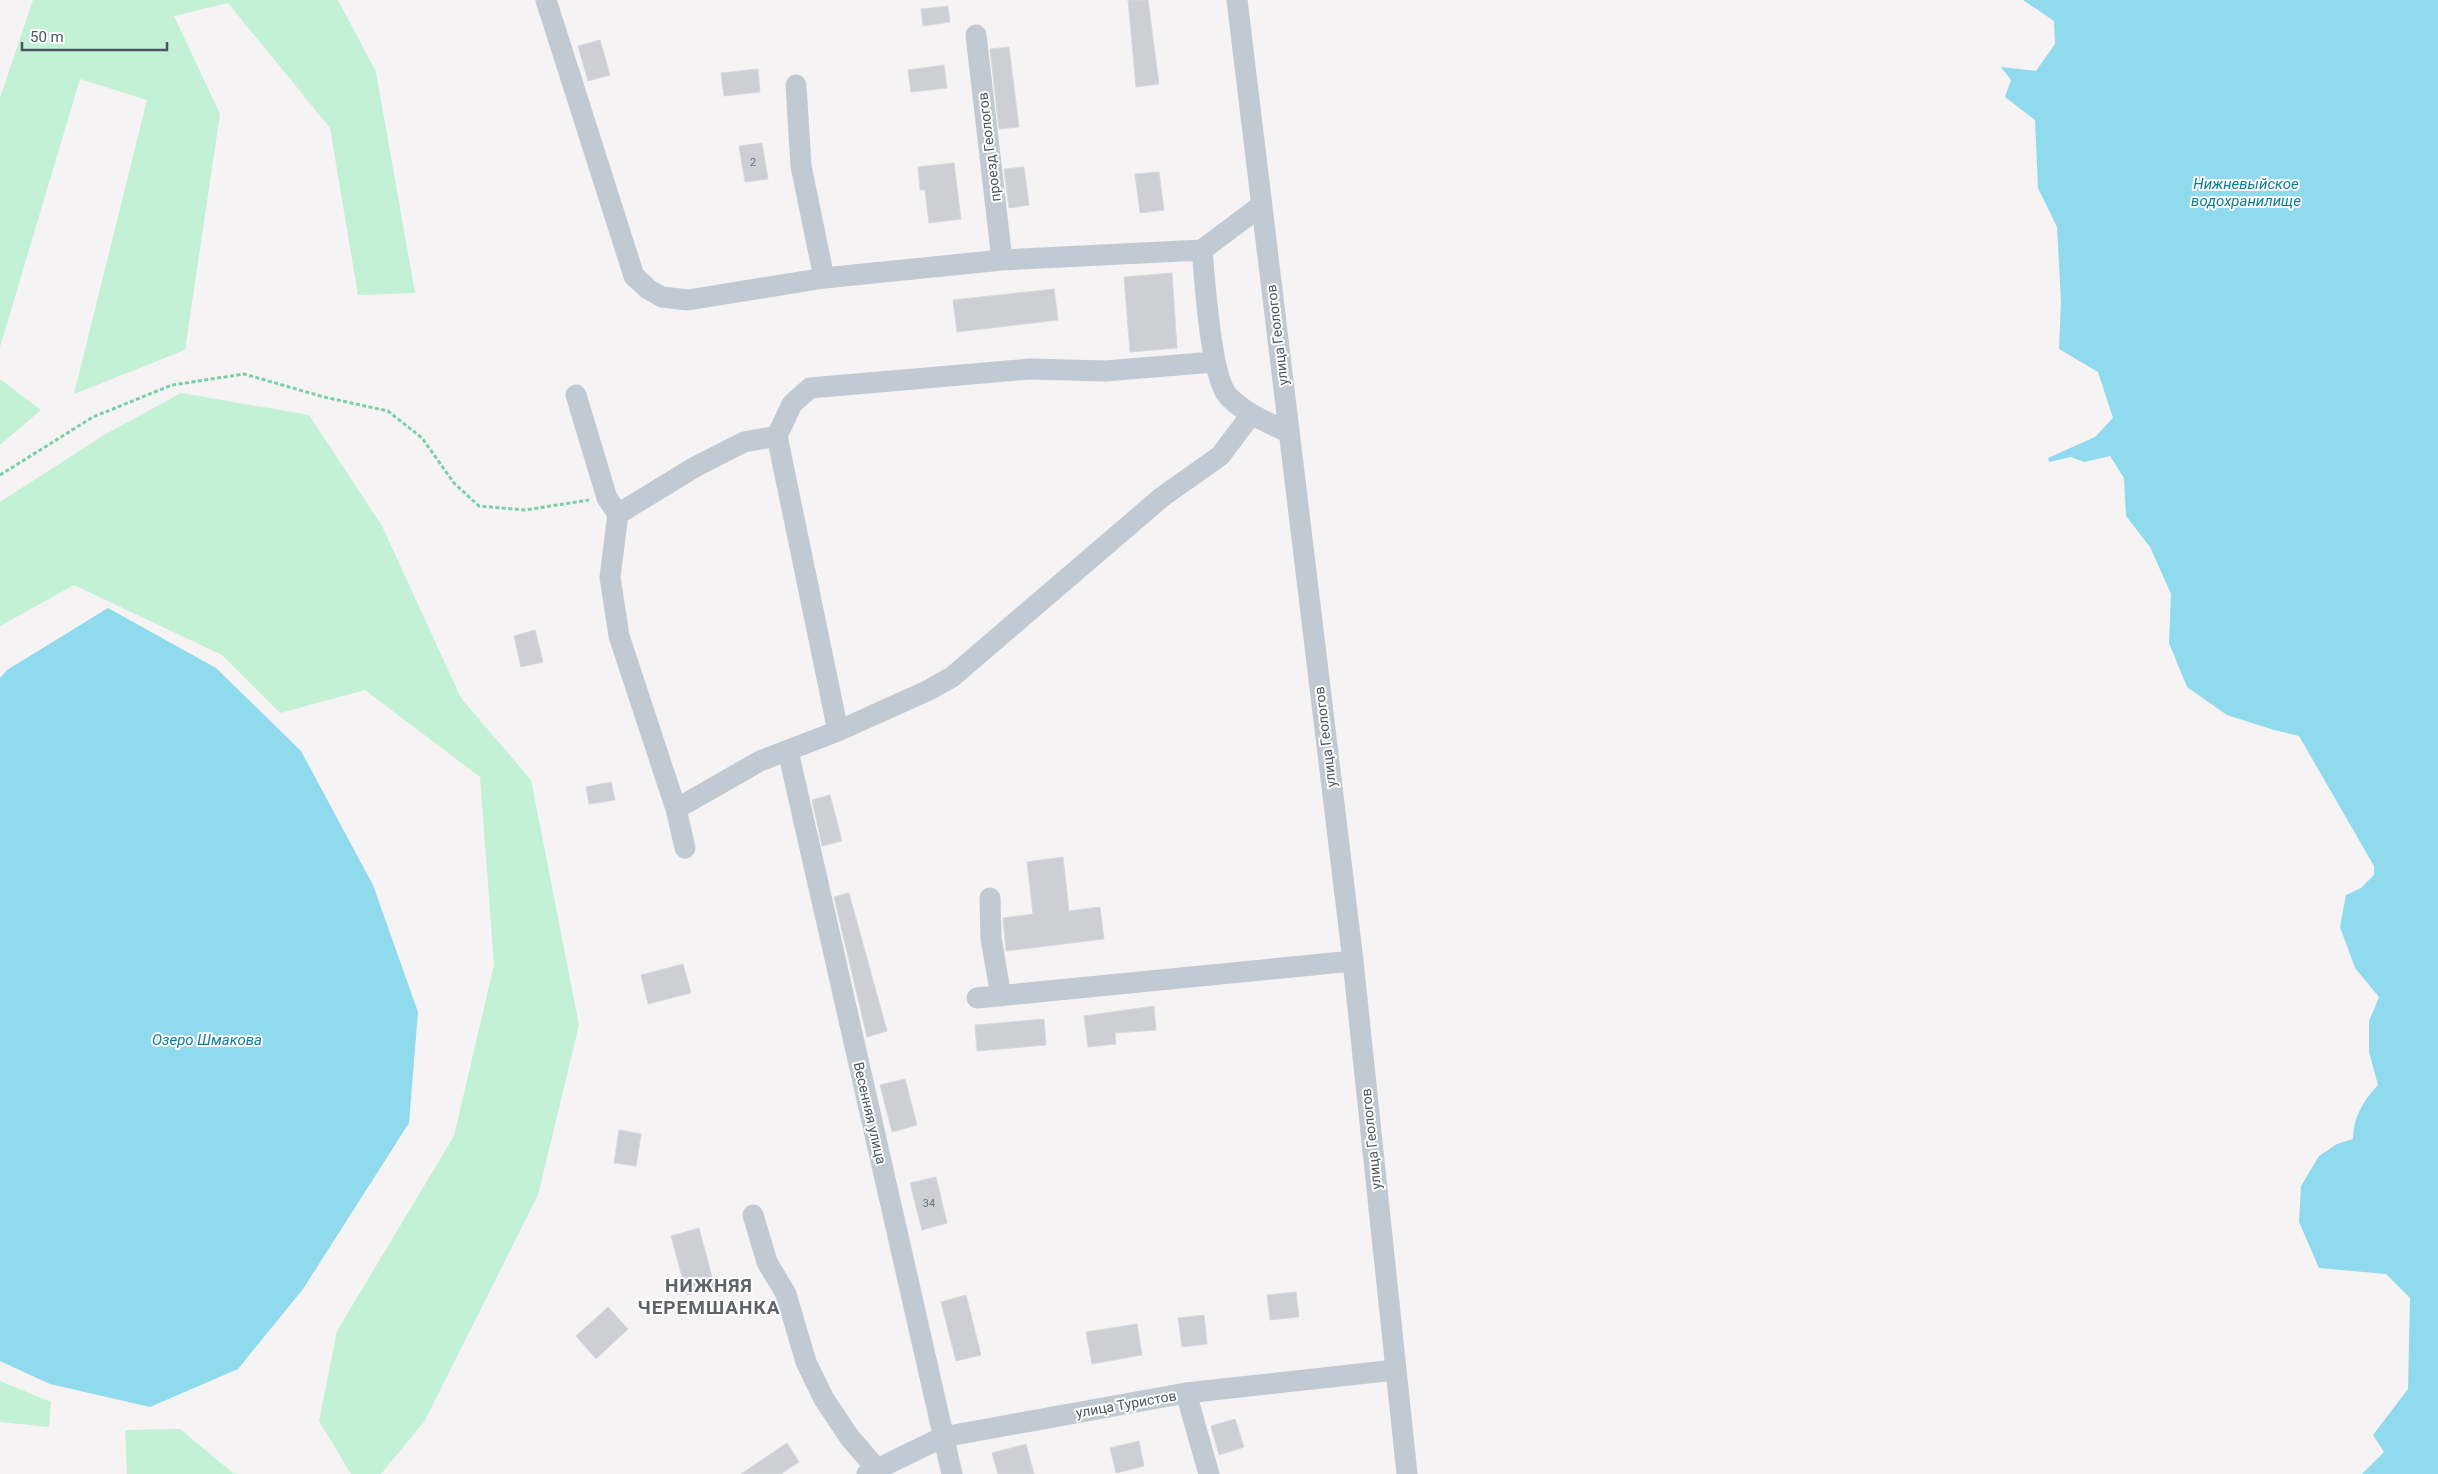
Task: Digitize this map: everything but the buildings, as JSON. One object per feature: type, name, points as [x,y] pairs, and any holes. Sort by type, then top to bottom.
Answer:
[{"type":"street","points":[[546,0],[634,276],[648,289],[662,297],[688,300],[824,278],[1002,260],[1202,250],[1262,205]]},
{"type":"street","name":"улица Геологов","points":[[1238,0],[1288,432],[1353,961],[1407,1474]]},
{"type":"street","name":"проезд Геологов","points":[[976,35],[1002,260]]},
{"type":"street","points":[[796,85],[801,166],[824,278]]},
{"type":"street","points":[[1202,250],[1214,362],[1228,395],[1251,415],[1288,432]]},
{"type":"street","points":[[838,731],[777,436],[792,404],[810,388],[1030,369],[1105,371],[1214,362]]},
{"type":"street","points":[[576,395],[613,506],[610,577],[619,636],[676,809],[685,848]]},
{"type":"street","points":[[676,809],[760,761],[838,731],[929,690],[952,676],[1162,497],[1220,456],[1251,415]]},
{"type":"street","points":[[613,506],[744,442],[777,436]]},
{"type":"street","name":"Весенняя улица","points":[[788,751],[952,1474]]},
{"type":"street","points":[[990,898],[990,938],[1001,996]]},
{"type":"street","points":[[977,998],[1353,961]]},
{"type":"street","points":[[753,1215],[767,1262],[786,1294],[806,1362],[824,1399],[871,1471]]},
{"type":"street","name":"улица Туристов","points":[[871,1471],[943,1437],[1186,1393],[1396,1370]]},
{"type":"street","points":[[1186,1393],[1210,1474]]},
{"type":"path","points":[[0,475],[93,417],[172,385],[244,374],[324,397],[388,411],[422,438],[454,483],[479,506],[525,510],[613,506]]},
{"type":"green space","points":[[33,0],[338,0],[376,72],[415,293],[358,295],[330,128],[228,3],[174,16],[220,114],[185,350],[74,394],[147,100],[80,79],[0,347],[0,98]]},
{"type":"green space","points":[[0,379],[41,410],[0,445]]},
{"type":"green space","points":[[181,393],[309,415],[382,526],[461,698],[531,780],[579,1025],[538,1195],[424,1422],[381,1474],[351,1474],[319,1421],[337,1331],[454,1136],[494,965],[480,777],[365,690],[280,713],[222,655],[74,585],[0,626],[0,502],[104,435]]},
{"type":"green space","points":[[0,1381],[51,1402],[49,1427],[0,1422]]},
{"type":"green space","points":[[180,1429],[233,1473],[240,1474],[127,1474],[125,1430]]},
{"type":"water","name":"Нижневыйское водохранилище","points":[[2023,0],[2438,0],[2438,1474],[2362,1474],[2384,1452],[2373,1435],[2408,1389],[2410,1298],[2386,1274],[2319,1268],[2299,1222],[2301,1186],[2319,1156],[2337,1144],[2353,1139],[2353,1131],[2360,1110],[2378,1085],[2369,1052],[2369,1021],[2379,997],[2355,968],[2340,927],[2346,895],[2361,888],[2374,875],[2374,866],[2299,736],[2227,715],[2187,687],[2169,643],[2171,594],[2150,547],[2126,516],[2124,478],[2110,456],[2084,462],[2071,457],[2049,462],[2048,458],[2095,437],[2113,418],[2098,372],[2059,349],[2061,302],[2057,227],[2038,188],[2035,120],[2005,97],[2011,80],[2001,67],[2036,71],[2055,44],[2054,21]]},
{"type":"water","name":"Озеро Шмакова","points":[[108,608],[216,668],[301,751],[373,885],[418,1012],[409,1123],[303,1289],[238,1369],[150,1407],[50,1384],[0,1361],[0,678],[7,670]]},
{"type":"district","name":"НИЖНЯЯ ЧЕРЕМШАНКА","points":[[709,1296]]}]
